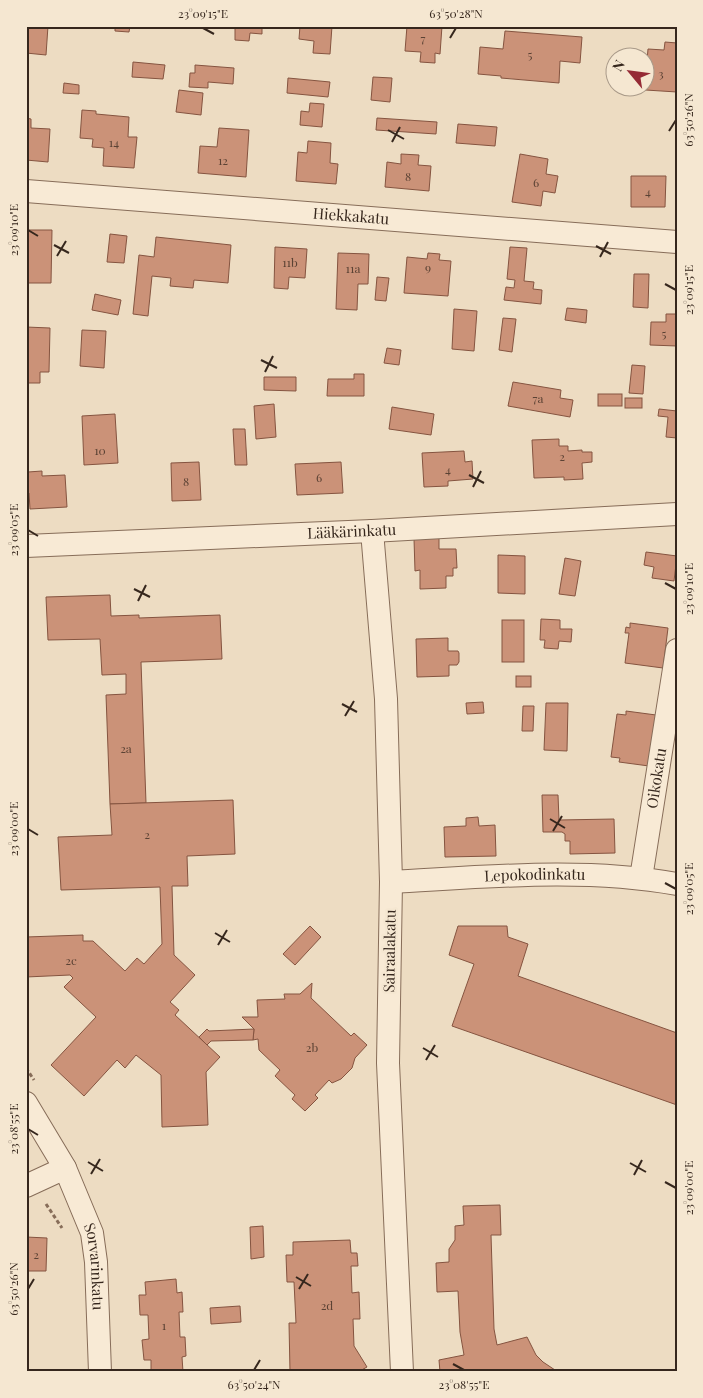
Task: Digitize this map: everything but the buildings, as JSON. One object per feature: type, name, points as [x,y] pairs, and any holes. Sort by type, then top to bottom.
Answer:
[{"type":"street","name":"Hiekkakatu","points":[[26,191],[677,242]]},
{"type":"street","name":"Lääkärinkatu","points":[[26,546],[372,531],[677,514]]},
{"type":"street","name":"Sairaalakatu","points":[[372,531],[386,699],[391,882],[388,1063],[402,1372]]},
{"type":"street","name":"Oikokatu","points":[[642,878],[677,650]]},
{"type":"street","name":"Lepokodinkatu","points":[[391,882],[504,876],[602,876],[642,878],[677,884]]},
{"type":"street","name":"Sorvarinkatu","points":[[26,1102],[65,1168],[92,1233],[96,1262],[100,1372]]},
{"type":"street","points":[[29,1185],[65,1168]]},
{"type":"path","points":[[29,1185],[65,1232]]}]
